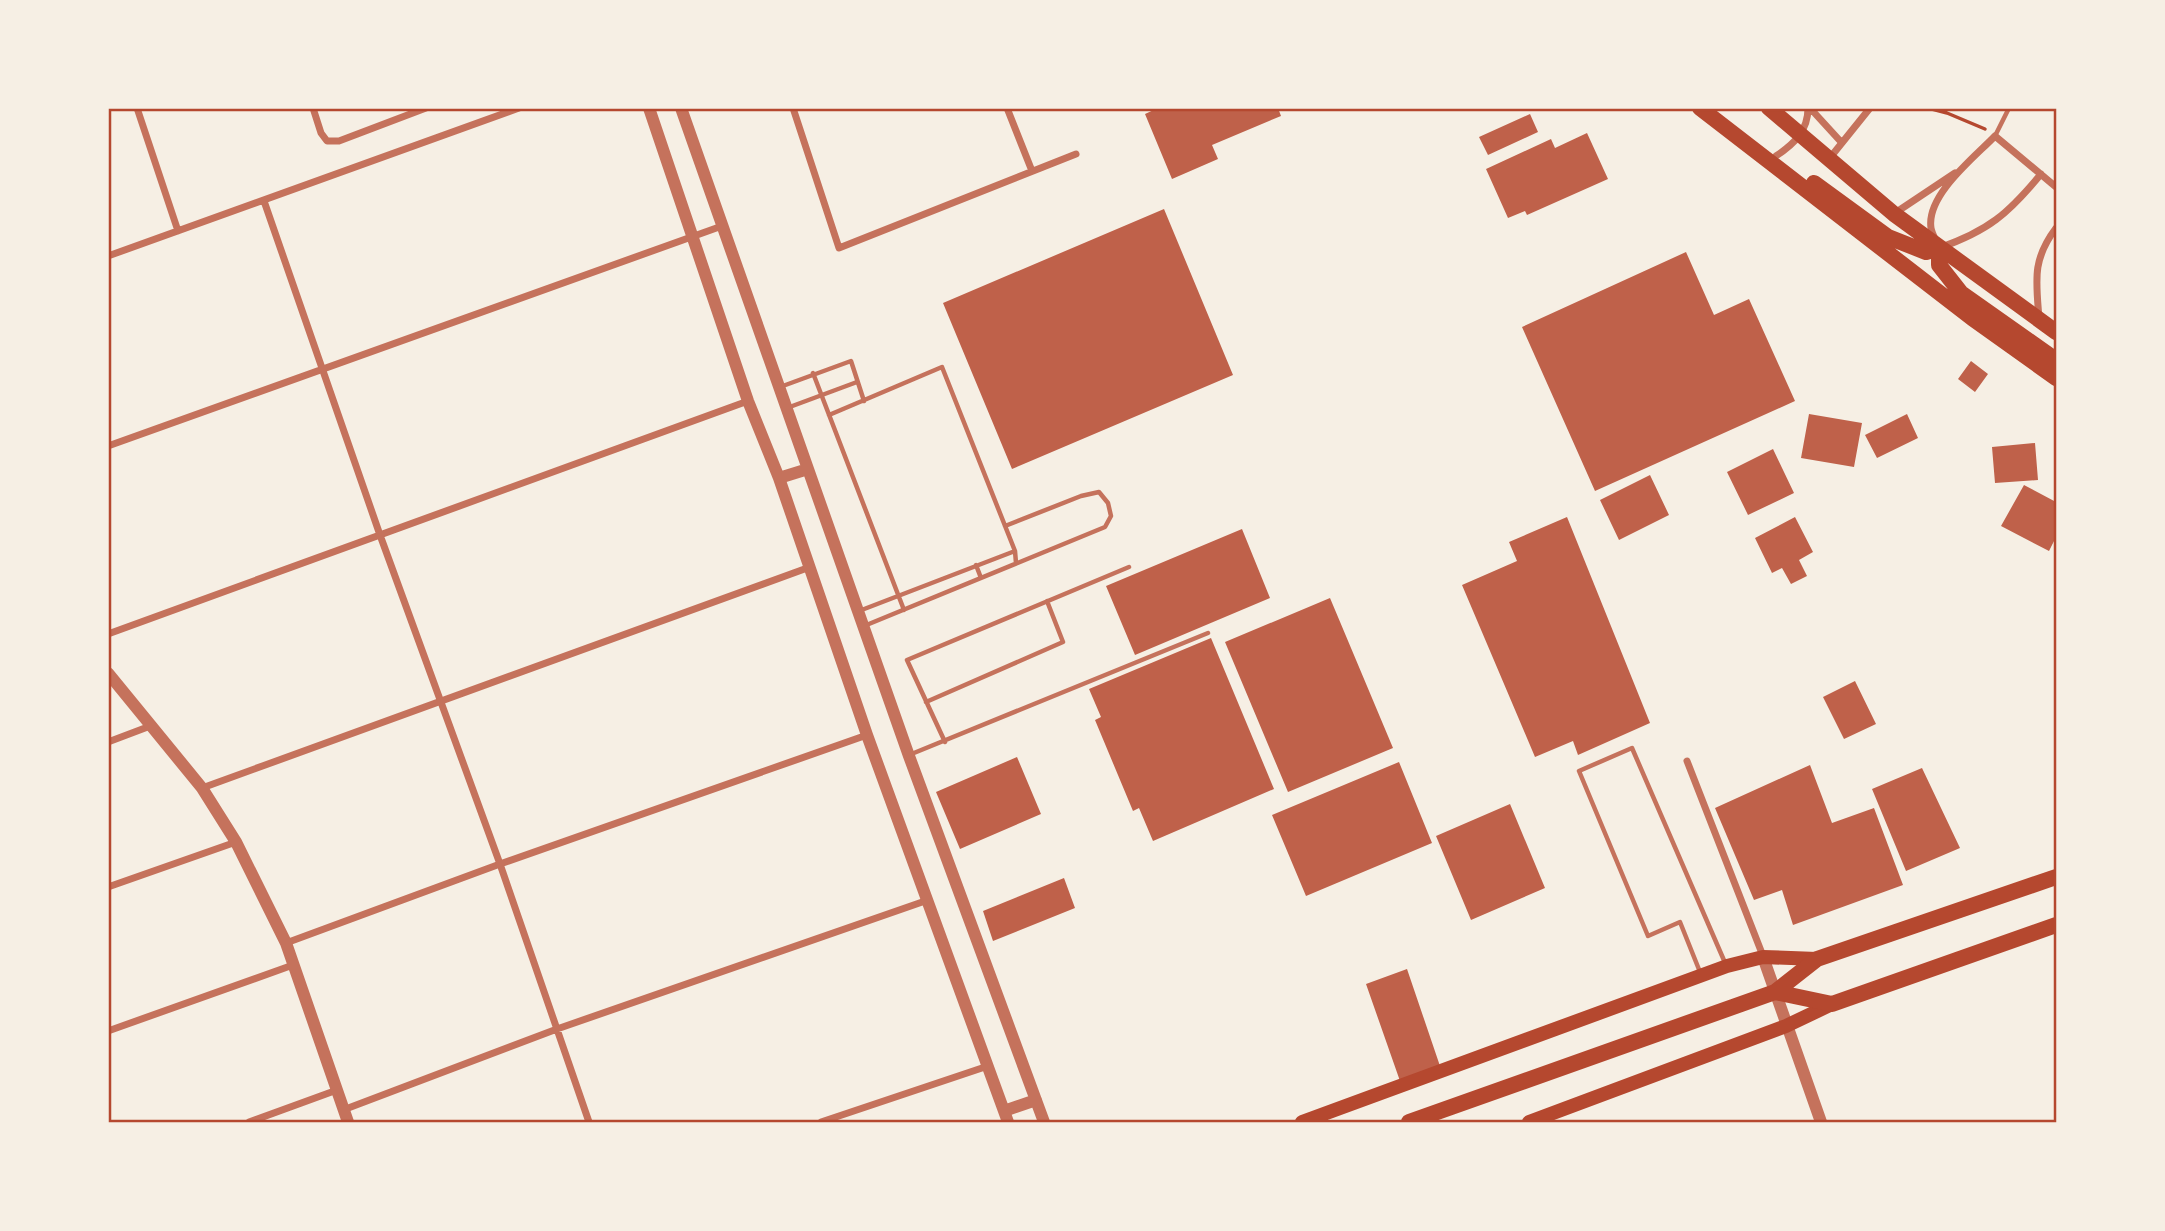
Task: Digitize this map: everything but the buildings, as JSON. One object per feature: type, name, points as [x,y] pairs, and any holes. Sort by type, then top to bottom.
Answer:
[{"type":"highway","points":[[1700,108],[2056,385]]},
{"type":"highway","points":[[1714,108],[1888,237],[1926,253],[1939,248]]},
{"type":"highway","points":[[1769,108],[1895,214],[2056,332]]},
{"type":"highway","points":[[1939,248],[1939,265],[1961,292],[2056,360]]},
{"type":"highway","points":[[2039,322],[2056,324]]},
{"type":"highway","points":[[1979,323],[2056,378]]},
{"type":"highway","points":[[1409,1122],[1775,992],[1817,959],[2056,877]]},
{"type":"highway","points":[[1775,992],[1832,1004],[2056,925]]},
{"type":"main road","points":[[1302,1122],[1727,966],[1763,957],[1817,959]]},
{"type":"main road","points":[[1530,1122],[1786,1026],[1832,1004]]},
{"type":"street","points":[[137,108],[178,231]]},
{"type":"street","points":[[313,108],[321,133],[327,141],[339,141],[426,108]]},
{"type":"street","points":[[108,256],[519,108]]},
{"type":"street","points":[[649,108],[748,401],[779,478],[867,735],[1006,1117],[1035,1100]]},
{"type":"street","points":[[681,108],[908,756],[1044,1122]]},
{"type":"street","points":[[793,108],[839,248],[1076,154]]},
{"type":"street","points":[[1007,108],[1032,171]]},
{"type":"street","points":[[1776,156],[1801,135],[1808,120],[1809,108]]},
{"type":"street","points":[[1809,108],[1842,143]]},
{"type":"street","points":[[1829,159],[1870,108]]},
{"type":"street","points":[[2041,174],[2004,215],[1972,236],[1939,248],[1930,227],[1934,206],[1942,191],[1995,136],[2041,174],[2056,187]]},
{"type":"street","points":[[1895,214],[1970,162]]},
{"type":"street","points":[[264,201],[589,1122]]},
{"type":"street","points":[[108,446],[722,226]]},
{"type":"street","points":[[2039,322],[2037,271],[2040,252],[2056,228]]},
{"type":"street","points":[[108,634],[748,401]]},
{"type":"street","points":[[779,478],[808,469]]},
{"type":"street","points":[[202,788],[811,567]]},
{"type":"street","points":[[108,673],[202,788],[236,842],[286,943],[346,1116],[557,1029],[928,900]]},
{"type":"street","points":[[108,742],[153,725]]},
{"type":"street","points":[[286,943],[500,864],[867,735]]},
{"type":"street","points":[[1686,761],[1763,957],[1821,1122]]},
{"type":"street","points":[[108,887],[236,842]]},
{"type":"street","points":[[108,1031],[293,965]]},
{"type":"street","points":[[821,1122],[988,1065]]},
{"type":"street","points":[[249,1122],[337,1090]]},
{"type":"lane","points":[[1995,136],[2009,108]]},
{"type":"lane","points":[[779,387],[851,361],[864,401]]},
{"type":"lane","points":[[829,415],[942,367],[1015,551],[1016,563]]},
{"type":"lane","points":[[813,373],[904,610]]},
{"type":"lane","points":[[786,408],[857,382]]},
{"type":"lane","points":[[863,626],[1105,527],[1111,516],[1108,503],[1098,492],[1005,526]]},
{"type":"lane","points":[[858,612],[1015,551]]},
{"type":"lane","points":[[976,565],[981,578]]},
{"type":"lane","points":[[945,742],[907,660],[1129,567]]},
{"type":"lane","points":[[937,582],[942,595]]},
{"type":"lane","points":[[926,702],[1063,642],[1047,601]]},
{"type":"lane","points":[[908,756],[1208,633]]},
{"type":"lane","points":[[1701,976],[1680,922],[1648,936],[1578,771],[1632,748],[1727,966]]},
{"type":"path","points":[[1928,108],[1976,124],[1995,136]]}]
